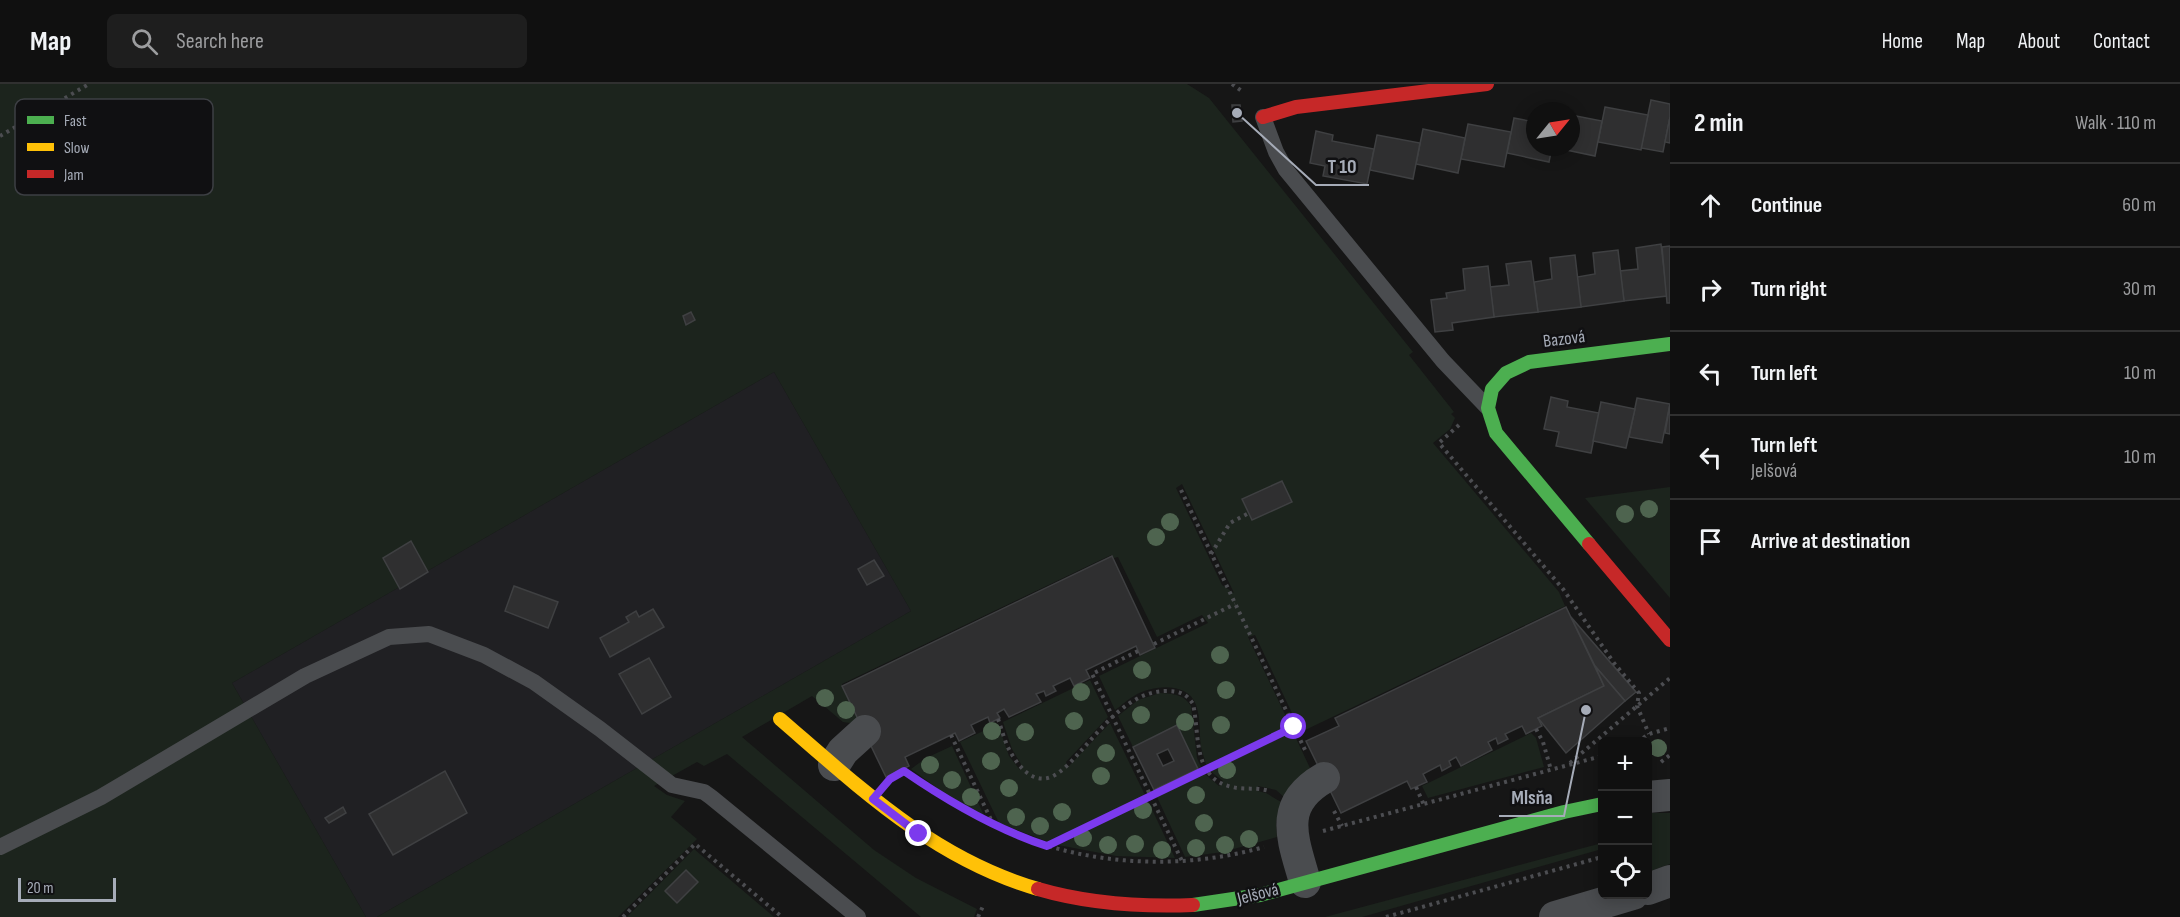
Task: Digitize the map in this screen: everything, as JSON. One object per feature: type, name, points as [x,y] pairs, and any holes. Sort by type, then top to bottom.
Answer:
[{"type":"street","points":[[1263,117],[1296,106],[1487,84]]},
{"type":"street","name":"Bazová","points":[[1487,407],[1488,397],[1493,387],[1503,375],[1517,366],[1529,362],[1670,344]]},
{"type":"street","points":[[1487,407],[1489,420],[1496,433],[1670,640]]},
{"type":"street","name":"Jelšová","points":[[780,719],[873,799],[919,834],[952,854],[1026,887],[1087,902],[1158,907],[1237,900],[1598,805]]},
{"type":"street","points":[[834,765],[843,751],[865,731]]},
{"type":"street","points":[[1305,882],[1292,839],[1291,819],[1304,793],[1322,779]]},
{"type":"street","points":[[1652,887],[1670,881]]},
{"type":"street","points":[[1555,917],[1616,899]]},
{"type":"lane","points":[[1263,117],[1276,152],[1286,170],[1443,361],[1487,407]]},
{"type":"lane","points":[[0,847],[101,797],[305,676],[389,637],[429,634],[484,656],[534,682],[600,729],[672,785],[704,792],[711,796],[858,917]]},
{"type":"path","points":[[63,99],[89,84]]},
{"type":"path","points":[[0,136],[15,127]]},
{"type":"path","points":[[1460,418],[1459,425],[1439,443],[1563,589],[1614,663],[1639,693],[1637,706],[1649,734]]},
{"type":"path","points":[[1181,490],[1294,727],[1322,779],[1342,826]]},
{"type":"path","points":[[1211,554],[1230,524],[1249,513]]},
{"type":"path","points":[[1154,644],[1235,604]]},
{"type":"path","points":[[1138,651],[1092,674],[1182,861]]},
{"type":"path","points":[[1568,766],[1670,678]]},
{"type":"path","points":[[998,719],[1011,753],[1027,774],[1042,778],[1051,777],[1068,765],[1112,717],[1137,698],[1160,691],[1182,692],[1193,704],[1197,718],[1198,747],[1206,770],[1221,784],[1240,789],[1258,789]]},
{"type":"path","points":[[1047,846],[1294,727]]},
{"type":"path","points":[[1644,737],[1670,728]]},
{"type":"path","points":[[1536,729],[1543,742],[1551,770]]},
{"type":"path","points":[[951,735],[994,825]]},
{"type":"path","points":[[873,799],[890,779],[904,771],[966,812],[1022,838],[1076,854],[1115,860],[1182,861],[1237,855],[1598,757]]},
{"type":"path","points":[[1416,787],[1425,805]]},
{"type":"path","points":[[623,917],[695,844],[782,917]]},
{"type":"path","points":[[1386,917],[1598,858]]},
{"type":"path","points":[[978,917],[981,910]]},
{"type":"shaded area","points":[[0,84],[1187,84],[1209,98],[1413,352],[1409,355],[1454,412],[1451,414],[1455,418],[1450,429],[1433,443],[1559,592],[1565,606],[1301,732],[1255,635],[1248,637],[1290,725],[1206,765],[1201,747],[1198,710],[1192,697],[1185,692],[1168,687],[1150,689],[1134,696],[1115,710],[1099,676],[1208,623],[1202,615],[1157,637],[1118,557],[1114,558],[1111,555],[842,684],[859,719],[850,723],[843,722],[812,696],[742,737],[874,850],[916,878],[977,909],[974,917],[921,917],[727,754],[704,766],[697,762],[654,786],[667,795],[685,801],[671,817],[697,839],[618,917],[377,917],[911,611],[774,372],[232,683],[366,917],[0,917]],"holes":[[[1281,481],[1291,502],[1252,520],[1242,500]],[[1182,484],[1234,593],[1222,585],[1176,488]]]},
{"type":"shaded area","points":[[774,372],[911,611],[377,917],[366,917],[232,683]]},
{"type":"shaded area","points":[[1670,487],[1670,598],[1585,498]]},
{"type":"shaded area","points":[[1090,680],[1108,717],[1066,762],[1068,767],[1110,723],[1145,795],[1048,842],[999,823],[960,742],[998,724],[1009,756],[1020,770],[1021,764],[1012,749],[1003,722]]},
{"type":"shaded area","points":[[1160,693],[1174,694],[1191,706],[1197,758],[1201,767],[1198,769],[1177,726],[1133,747],[1118,716],[1138,700]]},
{"type":"shaded area","points":[[1293,732],[1310,768],[1292,784],[1284,797],[1276,790],[1258,786],[1258,791],[1281,802],[1276,823],[1277,837],[1223,852],[1185,857],[1157,797],[1205,774],[1219,786],[1223,781],[1210,771]]},
{"type":"shaded area","points":[[1531,733],[1536,738],[1544,767],[1428,798],[1422,786]]},
{"type":"shaded area","points":[[952,746],[985,817],[947,795],[911,769],[926,758]]},
{"type":"shaded area","points":[[1148,801],[1175,858],[1116,856],[1058,845]]},
{"type":"shaded area","points":[[1652,813],[1670,813],[1670,864],[1652,871]]},
{"type":"shaded area","points":[[1598,844],[1598,850],[1362,917],[1325,917]]},
{"type":"shaded area","points":[[694,849],[774,917],[627,917]],"holes":[[[686,871],[698,882],[677,903],[665,891]]]},
{"type":"building","points":[[1651,100],[1670,104],[1670,117],[1663,152],[1641,148]]},
{"type":"building","points":[[1232,105],[1240,105],[1242,121],[1233,122]]},
{"type":"building","points":[[1605,107],[1648,115],[1641,150],[1598,142]]},
{"type":"building","points":[[1580,117],[1602,121],[1595,156],[1580,153]]},
{"type":"building","points":[[1670,117],[1670,143],[1665,142]]},
{"type":"building","points":[[1514,118],[1526,120],[1526,156],[1550,156],[1549,162],[1507,153]]},
{"type":"building","points":[[1468,124],[1511,132],[1504,167],[1461,159]]},
{"type":"building","points":[[1423,129],[1465,138],[1458,173],[1416,164]]},
{"type":"building","points":[[1316,131],[1333,135],[1332,141],[1374,149],[1367,184],[1323,176],[1325,166],[1310,163]]},
{"type":"building","points":[[1377,135],[1420,143],[1413,179],[1370,170]]},
{"type":"building","points":[[1661,244],[1667,296],[1624,301],[1620,271],[1638,269],[1636,248]]},
{"type":"building","points":[[1670,246],[1670,303],[1667,303],[1662,247]]},
{"type":"building","points":[[1618,250],[1624,301],[1581,307],[1577,277],[1595,274],[1593,253]]},
{"type":"building","points":[[1575,255],[1581,307],[1538,312],[1534,282],[1552,279],[1550,258]]},
{"type":"building","points":[[1531,261],[1538,312],[1494,317],[1490,287],[1509,285],[1506,264]]},
{"type":"building","points":[[1488,266],[1494,317],[1452,323],[1453,330],[1435,332],[1431,300],[1447,298],[1446,293],[1465,290],[1463,269]]},
{"type":"building","points":[[691,312],[695,320],[686,325],[683,316]]},
{"type":"building","points":[[1551,397],[1568,401],[1567,407],[1599,413],[1591,453],[1556,446],[1559,432],[1544,429]]},
{"type":"building","points":[[1637,398],[1670,404],[1662,443],[1629,437]]},
{"type":"building","points":[[1601,402],[1635,409],[1626,448],[1593,441]]},
{"type":"building","points":[[1670,404],[1670,434],[1665,433]]},
{"type":"building","points":[[1282,481],[1292,502],[1252,520],[1242,499]]},
{"type":"building","points":[[411,541],[428,572],[400,589],[383,558]]},
{"type":"building","points":[[1112,556],[1155,648],[1140,655],[1136,646],[1086,670],[1090,678],[1074,686],[1070,678],[1053,686],[1056,691],[1046,696],[1044,691],[1036,694],[1041,702],[1009,717],[1004,709],[997,713],[1000,718],[990,723],[988,717],[971,725],[975,733],[959,741],[955,733],[905,757],[909,766],[886,777],[842,686]]},
{"type":"building","points":[[874,560],[884,576],[867,585],[858,569]]},
{"type":"building","points":[[514,586],[558,602],[548,628],[505,611]]},
{"type":"building","points":[[1566,607],[1604,686],[1538,718],[1542,726],[1526,734],[1522,726],[1505,734],[1508,739],[1498,744],[1496,738],[1488,742],[1492,750],[1461,766],[1456,757],[1449,761],[1451,766],[1442,771],[1440,765],[1423,774],[1427,782],[1411,789],[1407,781],[1341,813],[1306,741],[1339,726],[1335,718]]},
{"type":"building","points":[[653,609],[664,627],[610,657],[600,638],[629,622],[626,617],[636,611],[639,617]]},
{"type":"building","points":[[1571,617],[1636,692],[1625,701],[1595,666]]},
{"type":"building","points":[[649,658],[671,697],[642,714],[619,674]]},
{"type":"building","points":[[1595,666],[1625,701],[1566,753],[1538,718],[1604,686]]},
{"type":"building","points":[[1177,725],[1198,769],[1154,790],[1133,747]],"holes":[[[1168,749],[1174,761],[1163,766],[1157,754]]]},
{"type":"building","points":[[445,771],[467,813],[393,855],[369,814]]},
{"type":"building","points":[[343,807],[346,813],[329,823],[325,818]]},
{"type":"building","points":[[686,870],[698,882],[677,903],[665,891]]},
{"type":"traffic: fast","points":[[1589,544],[1496,433],[1488,408],[1492,389],[1506,373],[1529,362],[1670,344]]},
{"type":"traffic: fast","points":[[1193,905],[1260,895],[1564,812],[1598,805]]},
{"type":"traffic: slow","points":[[780,719],[900,819],[965,859],[1000,876],[1038,889]]},
{"type":"traffic: jam","points":[[1263,117],[1296,107],[1487,84]]},
{"type":"traffic: jam","points":[[1589,544],[1670,640]]},
{"type":"traffic: jam","points":[[1038,889],[1076,898],[1115,903],[1193,905]]},
{"type":"place","name":"T 10","points":[[1237,113]]},
{"type":"place","name":"Mlsňa","points":[[1586,710]]},
{"type":"route","points":[[919,834],[873,799],[890,779],[904,771],[966,812],[1022,838],[1047,846],[1294,727]]}]
